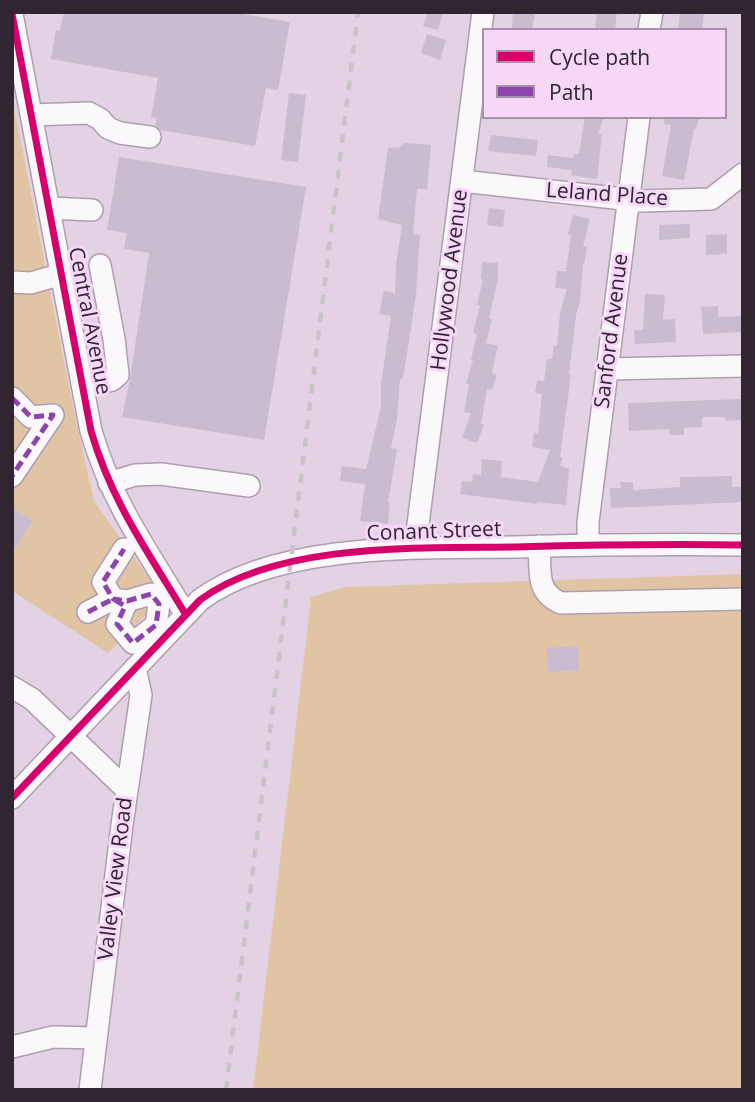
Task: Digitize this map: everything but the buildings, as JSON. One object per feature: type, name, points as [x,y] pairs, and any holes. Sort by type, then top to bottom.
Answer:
[{"type":"street","name":"Hollywood Avenue","points":[[415,548],[483,12]]},
{"type":"street","name":"Central Avenue","points":[[12,14],[91,431],[109,483],[130,525],[186,615]]},
{"type":"street","points":[[32,115],[89,113],[100,118],[108,128],[120,133],[150,137]]},
{"type":"street","name":"Sanford Avenue","points":[[588,544],[588,522],[639,119]]},
{"type":"street","name":"Leland Place","points":[[462,181],[628,201],[712,199],[743,174]]},
{"type":"street","points":[[50,208],[92,210]]},
{"type":"street","points":[[83,387],[112,380],[118,375],[100,265]]},
{"type":"street","points":[[12,282],[31,282],[62,274]]},
{"type":"street","points":[[608,369],[743,366]]},
{"type":"street","points":[[12,398],[31,417],[54,415],[12,477]]},
{"type":"street","points":[[109,483],[135,475],[161,474],[249,486]]},
{"type":"street","name":"Conant Street","points":[[12,798],[200,600],[217,587],[252,572],[275,565],[347,553],[415,548],[588,544],[743,545]]},
{"type":"street","points":[[539,546],[542,590],[551,599],[561,603],[743,599]]},
{"type":"street","points":[[88,612],[113,599],[103,582],[124,549]]},
{"type":"street","name":"Valley View Road","points":[[90,1090],[141,695],[135,668]]},
{"type":"street","points":[[12,687],[32,699],[127,790]]},
{"type":"street","points":[[12,1047],[53,1037],[96,1038]]},
{"type":"shaded area","points":[[12,97],[94,501],[163,598],[108,653],[12,591]]},
{"type":"shaded area","points":[[743,574],[743,1090],[253,1090],[311,597],[345,587]]},
{"type":"railway","points":[[226,1090],[358,12]]},
{"type":"marked path","points":[[12,398],[31,417],[53,415],[12,476]]},
{"type":"marked path","points":[[88,612],[113,599],[125,606],[117,624],[133,643],[156,625],[159,604],[151,594],[127,601],[113,599],[103,582],[124,549]]},
{"type":"cycle path","points":[[12,14],[91,431],[120,504],[186,615]]},
{"type":"cycle path","points":[[12,798],[200,600],[232,581],[269,567],[309,558],[395,549],[743,545]]}]
